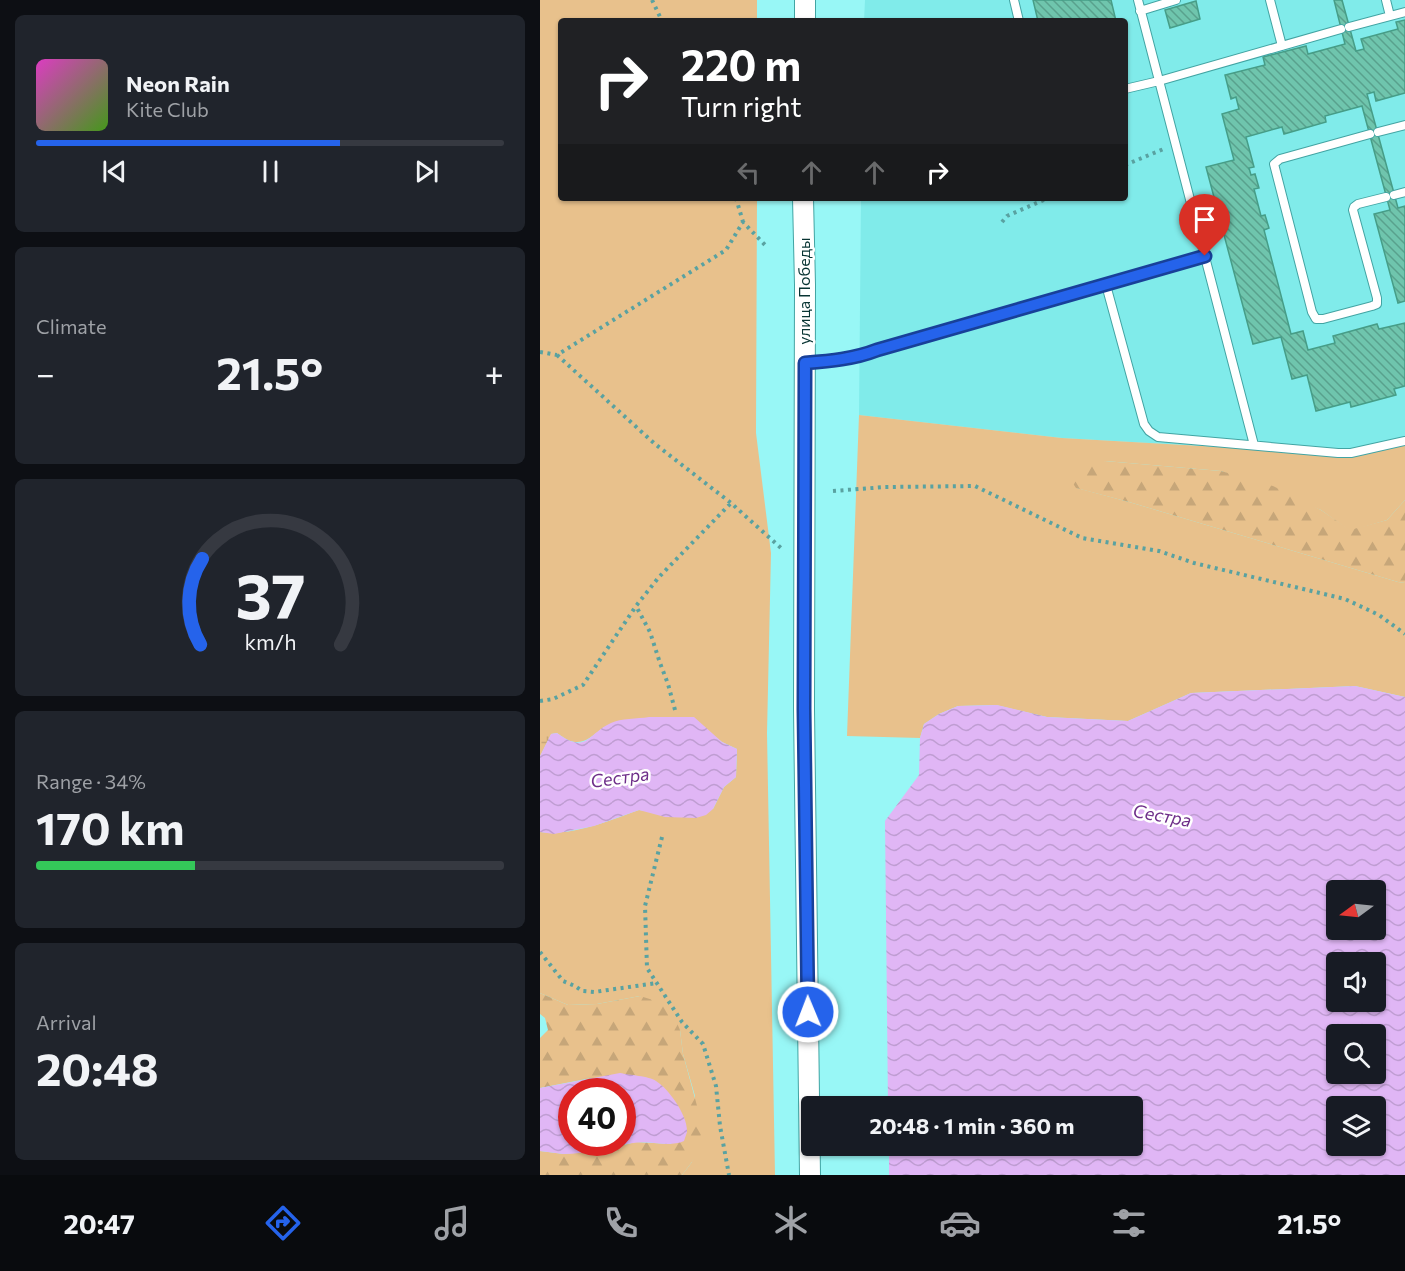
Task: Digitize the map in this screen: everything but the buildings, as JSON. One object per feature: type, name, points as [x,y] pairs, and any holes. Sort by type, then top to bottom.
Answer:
[{"type":"street","points":[[805,0],[805,18]]},
{"type":"street","name":"улица Победы","points":[[803,201],[804,709],[810,1175]]},
{"type":"lane","points":[[1014,0],[1018,18]]},
{"type":"lane","points":[[1138,0],[1254,445]]},
{"type":"lane","points":[[1140,11],[1176,0]]},
{"type":"lane","points":[[1270,0],[1282,46]]},
{"type":"lane","points":[[1386,0],[1390,16]]},
{"type":"lane","points":[[1128,88],[1405,12]]},
{"type":"lane","points":[[1405,125],[1280,159],[1274,164],[1312,312],[1316,319],[1377,304],[1353,210],[1358,204],[1405,192]]},
{"type":"lane","points":[[805,363],[861,357],[877,350],[1205,256]]},
{"type":"lane","points":[[1106,285],[1144,424],[1158,437],[1338,453],[1351,453],[1405,441]]},
{"type":"path","points":[[652,0],[661,18]]},
{"type":"path","points":[[1128,164],[1175,144]]},
{"type":"path","points":[[737,201],[743,222],[766,246]]},
{"type":"path","points":[[1002,222],[1007,216],[1041,201]]},
{"type":"path","points":[[557,355],[726,250],[743,222]]},
{"type":"path","points":[[540,352],[557,355],[655,444],[731,503],[781,548]]},
{"type":"path","points":[[833,491],[885,487],[975,486],[1082,538],[1159,551],[1194,563],[1345,599],[1379,615],[1405,634]]},
{"type":"path","points":[[540,701],[553,699],[583,685],[636,606],[659,577],[731,503]]},
{"type":"path","points":[[636,606],[650,632],[675,710]]},
{"type":"path","points":[[662,837],[645,906],[647,968],[682,1022],[703,1044],[716,1086],[729,1175]]},
{"type":"path","points":[[540,952],[562,981],[582,991],[594,992],[657,983]]},
{"type":"shaded area","points":[[865,0],[1405,0],[1405,440],[1342,454],[1062,438],[859,415],[861,201],[1128,201],[1128,18],[864,18]]},
{"type":"green space","points":[[540,0],[757,0],[757,18],[558,18],[558,201],[757,201],[756,433],[771,553],[767,733],[775,1175],[682,1175],[692,1162],[695,1096],[683,1054],[680,1030],[640,996],[597,1004],[568,1005],[540,993],[540,832],[578,830],[639,810],[713,809],[724,787],[736,777],[737,749],[710,733],[604,727],[592,737],[581,742],[571,741],[557,733],[551,734],[540,756]]},
{"type":"green space","points":[[859,415],[1062,438],[1342,454],[1405,440],[1405,500],[1387,520],[1350,531],[1321,510],[1221,471],[1105,461],[1077,488],[1405,583],[1405,697],[1355,686],[1191,693],[1128,721],[1047,717],[996,705],[958,706],[939,714],[924,724],[920,738],[847,736]]},
{"type":"green space","points":[[1105,461],[1221,471],[1273,486],[1321,510],[1350,530],[1387,520],[1405,500],[1405,583],[1076,488],[1070,479],[1079,466]]},
{"type":"green space","points":[[540,730],[551,734],[540,756]]},
{"type":"green space","points":[[540,993],[568,1005],[597,1004],[640,996],[669,1005],[680,1030],[683,1054],[703,1128],[692,1162],[682,1175],[540,1175],[540,1151],[558,1153],[558,1156],[636,1156],[636,1142],[671,1144],[684,1118],[636,1097],[636,1078],[558,1078],[558,1084],[540,1088],[540,1038],[548,1030],[545,1018],[540,1014]]},
{"type":"water","name":"Сестра","points":[[1355,686],[1405,697],[1405,1175],[889,1175],[889,1156],[1143,1156],[1143,1096],[888,1096],[885,821],[919,775],[920,738],[924,724],[939,714],[958,706],[997,705],[1047,717],[1128,721],[1191,693]]},
{"type":"water","name":"Сестра","points":[[649,717],[694,717],[722,742],[737,749],[736,777],[724,787],[713,809],[706,815],[696,818],[665,817],[639,810],[594,826],[554,834],[540,832],[540,756],[551,734],[557,733],[575,742],[581,742],[615,721]]},
{"type":"water","points":[[620,1073],[653,1079],[666,1090],[684,1118],[687,1132],[684,1141],[672,1144],[636,1143],[636,1078],[593,1078]]},
{"type":"water","points":[[558,1085],[558,1153],[540,1151],[540,1088]]},
{"type":"route","points":[[808,1012],[804,709],[805,363],[861,357],[877,350],[1205,256]]}]
